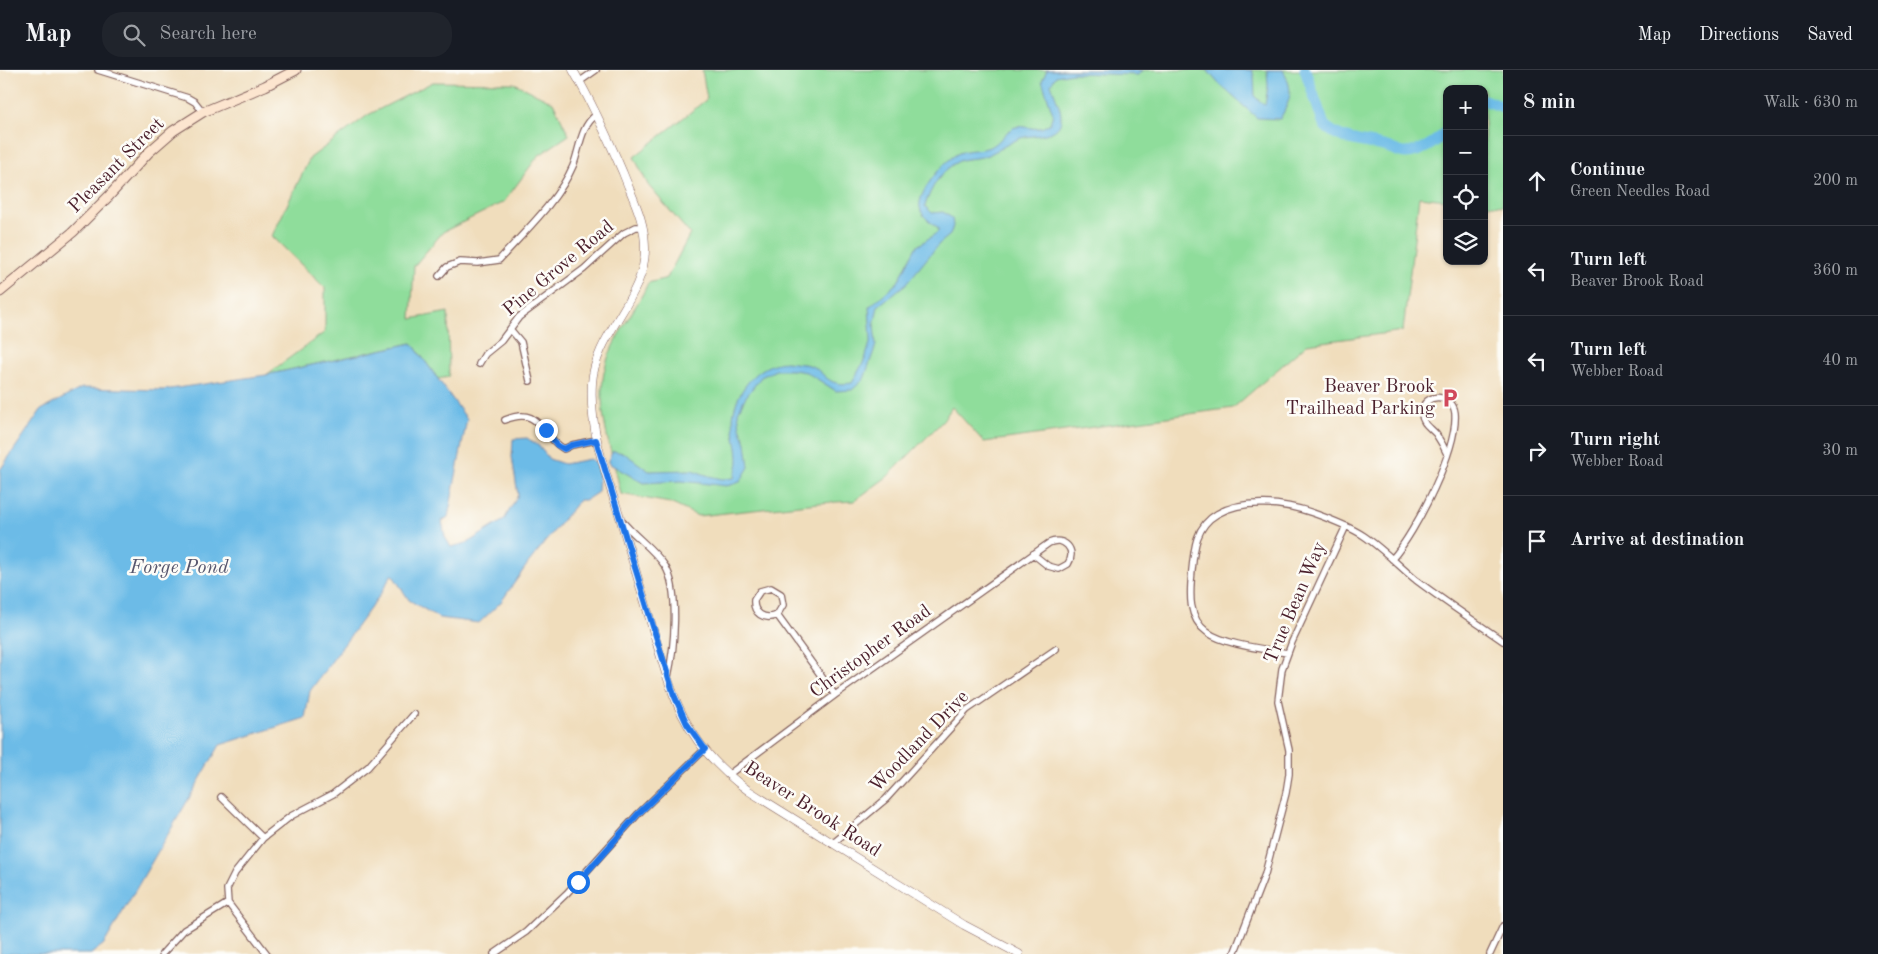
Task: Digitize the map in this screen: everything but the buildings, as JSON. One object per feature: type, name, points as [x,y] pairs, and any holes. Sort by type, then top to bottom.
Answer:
[{"type":"main road","name":"Pleasant Street","points":[[0,292],[73,232],[155,146],[173,131],[203,112],[265,86],[296,70]]},
{"type":"street","points":[[98,70],[188,98],[196,102],[203,112]]},
{"type":"street","name":"Beaver Brook Road","points":[[573,70],[596,115],[641,214],[646,249],[642,268],[635,286],[603,345],[593,375],[592,404],[597,443],[668,677],[682,714],[705,749],[728,775],[764,801],[964,925],[1019,954]]},
{"type":"street","points":[[580,82],[596,70]]},
{"type":"street","points":[[439,276],[447,267],[460,262],[478,263],[499,260],[565,183],[573,166],[585,128],[596,115]]},
{"type":"street","name":"Pine Grove Road","points":[[479,364],[485,354],[501,341],[519,317],[584,269],[624,233],[643,227]]},
{"type":"street","points":[[510,329],[521,342],[530,381]]},
{"type":"street","points":[[1392,559],[1405,544],[1418,522],[1447,454],[1453,431],[1455,412],[1453,405],[1442,397],[1434,397],[1428,400],[1424,406],[1422,416],[1424,422],[1439,440],[1447,454]]},
{"type":"street","points":[[505,420],[519,415],[534,419],[541,424],[557,445],[564,449],[572,445],[597,443]]},
{"type":"street","points":[[1287,653],[1225,641],[1212,635],[1200,626],[1193,614],[1190,598],[1195,547],[1199,534],[1207,522],[1218,513],[1251,505],[1275,505],[1299,509],[1346,526],[1366,537],[1416,579],[1503,641]]},
{"type":"street","points":[[620,519],[660,560],[669,574],[672,589],[674,626],[668,677]]},
{"type":"street","name":"True Bean Way","points":[[1234,954],[1265,874],[1286,794],[1289,774],[1289,750],[1278,702],[1279,685],[1287,653],[1346,526]]},
{"type":"street","name":"Christopher Road","points":[[728,775],[835,696],[1033,554],[1049,543],[1056,540],[1067,544],[1072,554],[1068,564],[1059,569],[1048,566],[1033,554]]},
{"type":"street","points":[[771,588],[781,594],[783,605],[777,615],[767,617],[757,612],[754,602],[756,595],[760,591],[771,588]]},
{"type":"street","points":[[777,615],[835,696]]},
{"type":"street","name":"Woodland Drive","points":[[832,844],[886,799],[967,710],[1056,649]]},
{"type":"street","points":[[267,954],[228,903],[226,889],[235,873],[263,838],[291,816],[333,794],[368,767],[414,714]]},
{"type":"street","points":[[494,954],[522,935],[567,894],[638,814],[705,749]]},
{"type":"street","points":[[221,797],[263,838]]},
{"type":"street","points":[[162,954],[184,930],[228,903]]},
{"type":"street","points":[[1490,954],[1503,926]]},
{"type":"green space","points":[[702,70],[1503,70],[1503,206],[1488,204],[1488,85],[1443,85],[1443,200],[1419,197],[1403,331],[1307,344],[1233,408],[984,442],[952,407],[943,421],[887,477],[854,501],[698,516],[670,503],[621,494],[605,425],[602,390],[604,372],[609,355],[618,336],[648,283],[667,278],[690,234],[648,185],[634,157],[707,99]]},
{"type":"green space","points":[[433,82],[514,83],[553,102],[569,135],[538,156],[504,202],[443,232],[414,266],[411,319],[448,312],[449,377],[438,379],[412,343],[266,375],[325,332],[325,288],[272,236],[310,158],[368,115]]},
{"type":"water","points":[[1047,70],[1143,70],[1138,75],[1072,73],[1056,76],[1051,84],[1061,113],[1060,124],[1057,129],[1046,134],[1021,138],[982,157],[959,161],[942,174],[933,186],[925,206],[932,213],[943,212],[952,218],[953,226],[950,235],[939,244],[907,283],[878,306],[874,326],[876,345],[864,379],[852,390],[836,391],[806,372],[793,370],[776,370],[761,377],[745,398],[738,412],[740,427],[746,443],[749,467],[740,482],[727,486],[681,481],[643,483],[608,463],[613,451],[624,453],[649,471],[692,470],[722,479],[734,478],[738,459],[733,426],[734,411],[742,391],[756,374],[775,364],[787,362],[811,366],[835,383],[852,383],[865,359],[871,340],[869,307],[898,282],[916,247],[938,232],[938,228],[925,217],[920,208],[920,201],[928,184],[949,160],[962,152],[992,146],[1016,127],[1042,128],[1050,123],[1053,114],[1042,81]]},
{"type":"water","points":[[1207,70],[1252,70],[1255,97],[1265,105],[1268,86],[1267,70],[1283,70],[1289,84],[1290,95],[1280,119],[1257,118],[1218,83]]},
{"type":"water","name":"Forge Pond","points":[[412,343],[467,419],[448,517],[442,521],[445,537],[451,547],[467,543],[504,520],[518,495],[512,457],[513,439],[527,438],[539,446],[549,459],[564,464],[590,459],[597,463],[599,476],[598,492],[586,500],[579,500],[529,562],[501,602],[479,623],[439,618],[409,600],[392,574],[380,595],[310,691],[305,718],[220,745],[104,944],[91,954],[0,954],[0,470],[41,410],[82,388],[163,390],[266,375]]},
{"type":"waterway","points":[[1305,70],[1324,125],[1338,135],[1406,153],[1428,146],[1443,135]]},
{"type":"waterway","points":[[1488,101],[1503,107]]},
{"type":"place","name":"Beaver Brook Trailhead Parking","points":[[1450,398]]},
{"type":"route","points":[[546,430],[557,445],[564,449],[572,445],[596,440],[674,695],[687,724],[705,749],[638,814],[578,882]]}]
